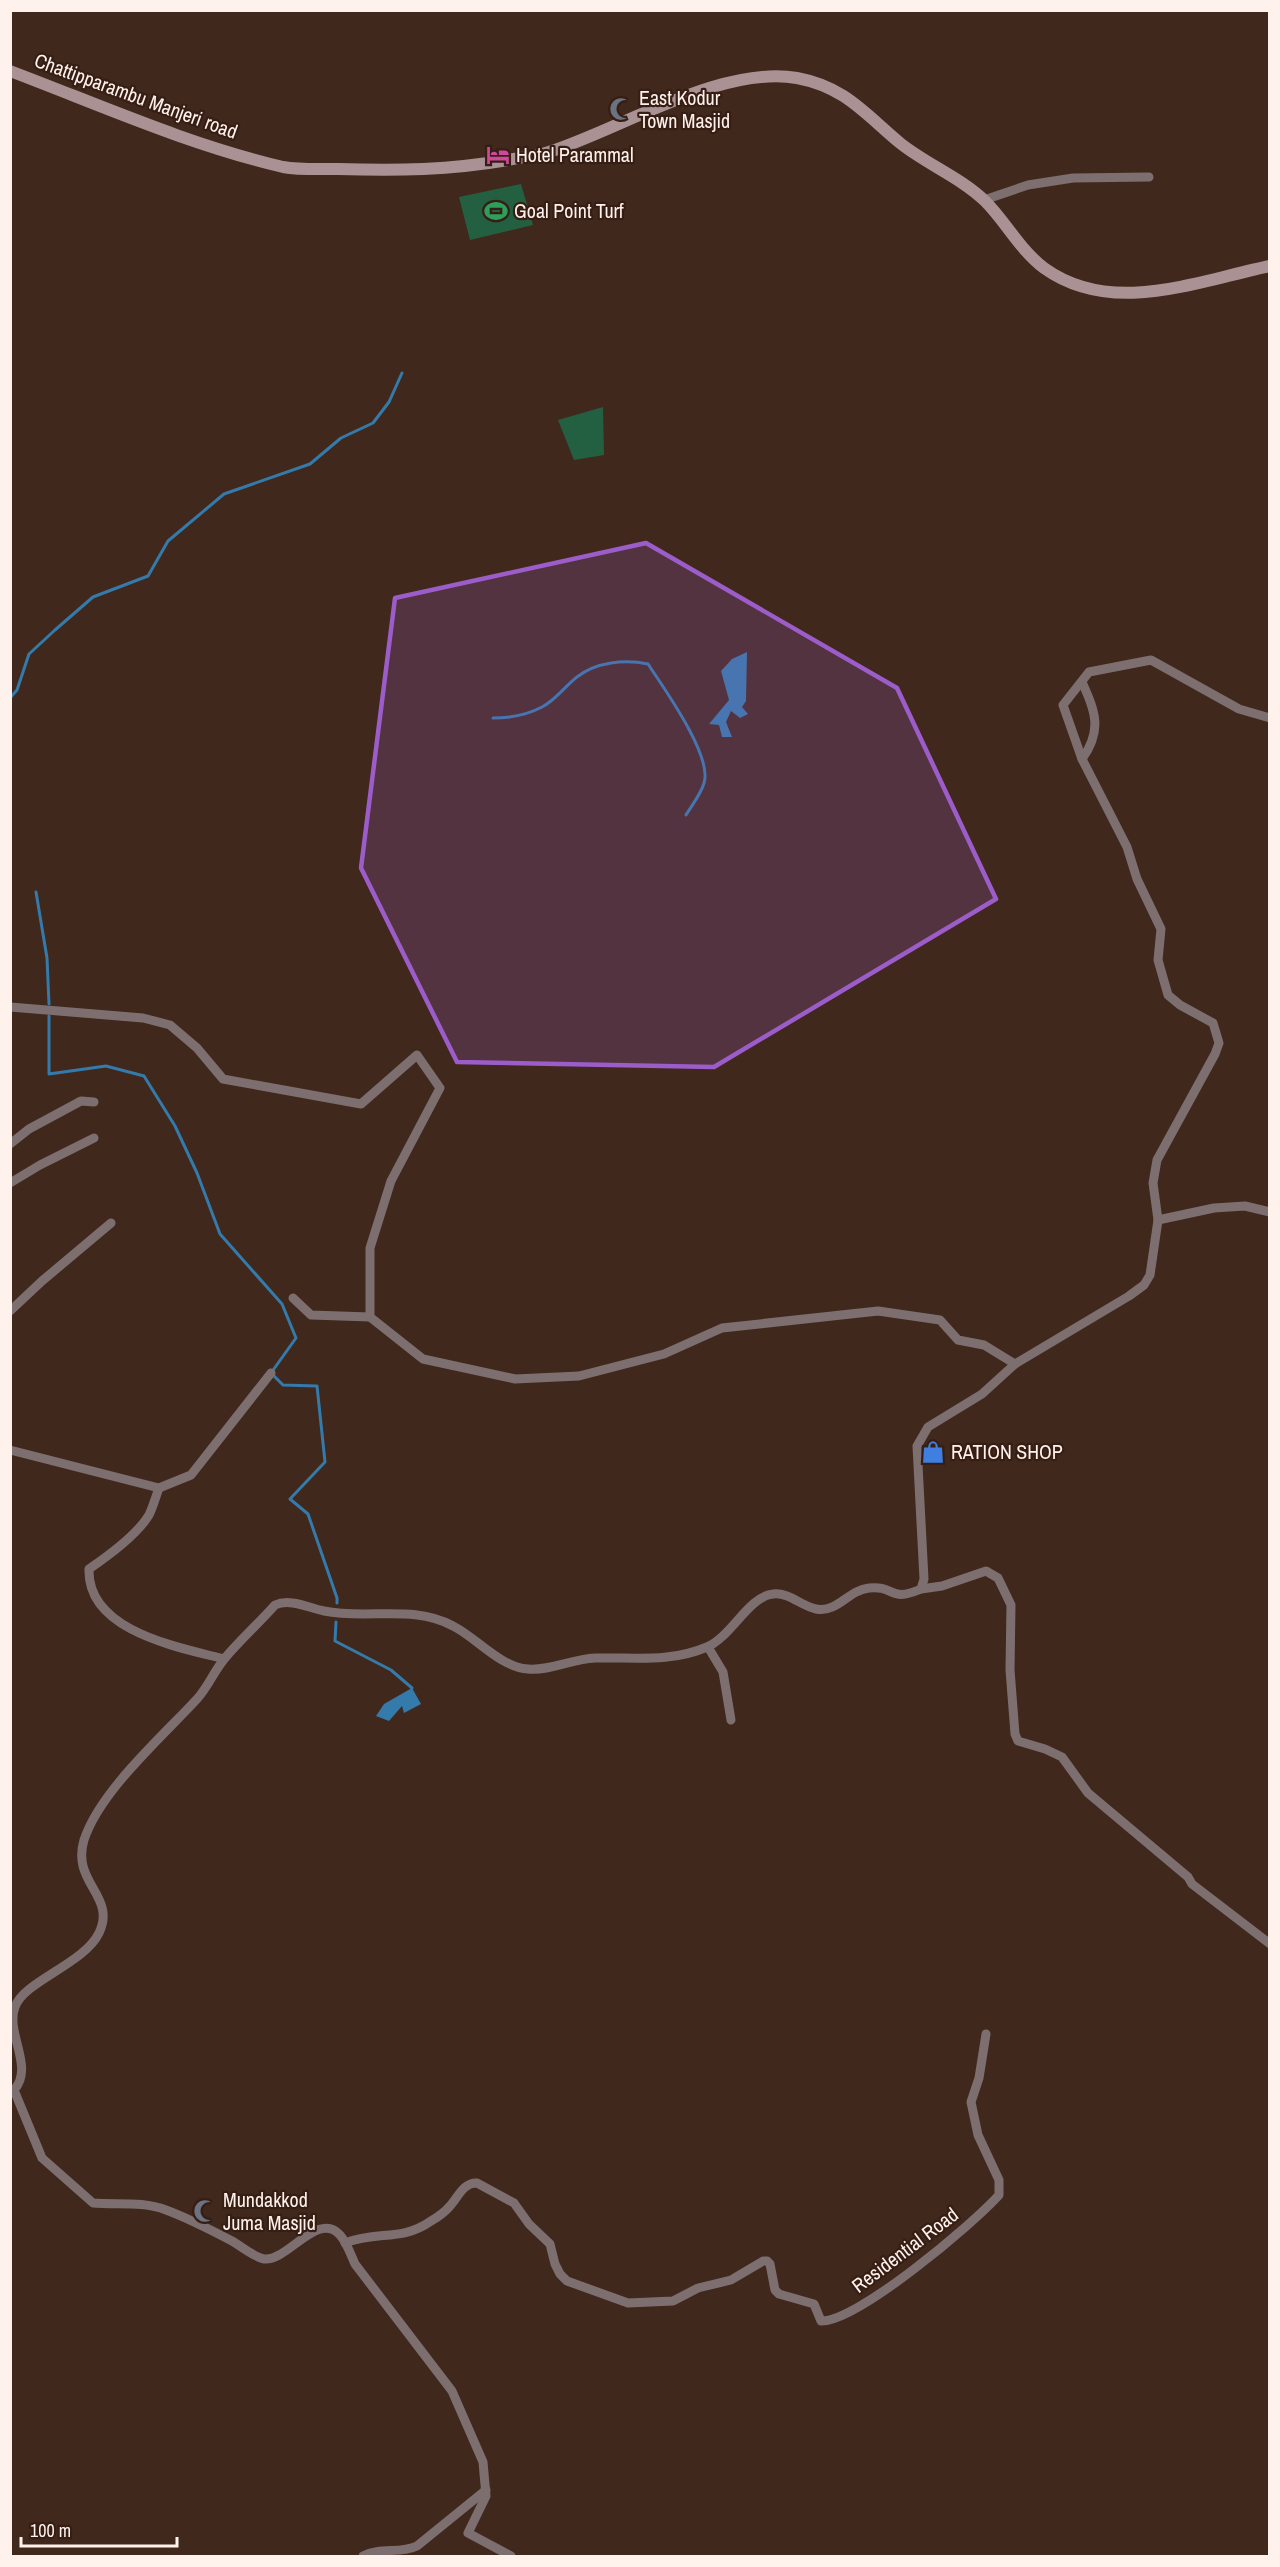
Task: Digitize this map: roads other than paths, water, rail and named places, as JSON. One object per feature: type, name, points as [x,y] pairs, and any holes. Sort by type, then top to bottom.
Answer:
[{"type":"main road","name":"Chattipparambu Manjeri road","points":[[10,71],[180,137],[286,168],[403,171],[459,168],[546,153],[607,131],[670,102],[733,82],[794,78],[822,85],[844,94],[902,145],[984,200],[1044,268],[1066,279],[1099,291],[1133,294],[1193,284],[1269,266]]},
{"type":"street","points":[[984,200],[1028,185],[1073,178],[1149,177]]},
{"type":"street","points":[[921,1589],[924,1579],[923,1544],[916,1446],[928,1428],[982,1394],[1015,1364],[1144,1285],[1150,1275],[1158,1220],[1153,1183],[1158,1160],[1219,1043],[1213,1023],[1180,1005],[1168,995],[1158,960],[1161,929],[1137,879],[1127,847],[1082,759],[1064,705],[1089,672],[1151,660],[1239,709],[1269,718]]},
{"type":"street","points":[[1082,682],[1096,722],[1093,744],[1082,759]]},
{"type":"street","points":[[10,1007],[143,1018],[170,1025],[197,1048],[223,1079],[361,1104],[417,1055],[440,1088],[391,1181],[370,1248],[370,1317]]},
{"type":"street","points":[[10,1144],[29,1129],[81,1101],[94,1102]]},
{"type":"street","points":[[10,1183],[94,1138]]},
{"type":"street","points":[[1158,1220],[1214,1208],[1245,1206],[1269,1212]]},
{"type":"street","points":[[10,1311],[111,1223]]},
{"type":"street","points":[[293,1298],[310,1315],[370,1317],[423,1359],[515,1379],[579,1376],[664,1354],[722,1328],[878,1311],[940,1320],[958,1340],[984,1345],[1015,1364]]},
{"type":"street","points":[[10,1450],[159,1488],[191,1475],[272,1373]]},
{"type":"street","points":[[159,1488],[149,1515],[110,1555],[89,1569],[89,1585],[96,1600],[125,1626],[165,1644],[224,1659]]},
{"type":"street","points":[[511,2556],[468,2533],[486,2496],[483,2462],[452,2391],[355,2264],[337,2232],[315,2231],[301,2238],[289,2250],[277,2257],[263,2259],[230,2240],[165,2209],[136,2204],[93,2203],[42,2158],[12,2091],[20,2080],[21,2062],[13,2022],[15,2006],[26,1992],[91,1947],[105,1917],[103,1905],[86,1879],[80,1859],[85,1839],[108,1794],[199,1697],[224,1659],[275,1605],[282,1602],[327,1612],[370,1615],[416,1614],[431,1617],[453,1626],[510,1664],[526,1670],[595,1658],[660,1659],[708,1647],[723,1638],[755,1602],[772,1593],[785,1595],[815,1609],[828,1609],[868,1588],[885,1589],[902,1597],[921,1589],[942,1586],[986,1571],[998,1578],[1011,1605],[1010,1671],[1015,1734],[1018,1742],[1045,1749],[1062,1757],[1088,1793],[1188,1877],[1192,1884],[1269,1944]]},
{"type":"street","points":[[708,1647],[723,1671],[731,1720]]},
{"type":"street","name":"Residential Road","points":[[345,2243],[368,2236],[404,2235],[449,2207],[466,2186],[477,2183],[514,2203],[529,2224],[550,2244],[555,2264],[567,2281],[608,2297],[628,2303],[674,2301],[698,2288],[731,2280],[763,2261],[767,2261],[770,2264],[775,2290],[779,2294],[814,2304],[820,2321],[836,2318],[871,2301],[959,2233],[999,2195],[999,2180],[978,2135],[971,2102],[979,2078],[986,2034]]},
{"type":"street","points":[[363,2556],[375,2551],[409,2550],[417,2546],[486,2490]]},
{"type":"water","points":[[747,652],[746,701],[742,707],[748,714],[740,718],[731,711],[726,722],[732,737],[722,737],[719,725],[709,724],[729,700],[721,671],[732,659]]},
{"type":"water","points":[[412,1688],[421,1704],[404,1713],[402,1706],[389,1721],[376,1716],[384,1704]]},
{"type":"waterway","points":[[10,698],[17,690],[29,654],[93,597],[148,576],[168,541],[224,494],[310,464],[341,438],[373,423],[389,402],[402,373]]},
{"type":"waterway","points":[[493,718],[518,716],[542,707],[552,701],[577,677],[593,668],[620,662],[648,664],[685,722],[701,756],[705,771],[704,783],[699,795],[686,815]]},
{"type":"waterway","points":[[36,892],[47,958],[49,1004]]},
{"type":"waterway","points":[[49,1016],[49,1074],[106,1066],[144,1076],[175,1126],[197,1173],[220,1234],[282,1304],[296,1338],[271,1373],[283,1385],[317,1386],[325,1462],[290,1499],[308,1514],[337,1603]]},
{"type":"waterway","points":[[336,1622],[335,1641],[391,1670],[412,1688]]},
{"type":"place","name":"East Kodur Town Masjid","points":[[621,109]]},
{"type":"place","name":"Hotel Parammal","points":[[498,155]]},
{"type":"place","name":"Goal Point Turf","points":[[496,211]]},
{"type":"place","name":"RATION SHOP","points":[[933,1452]]},
{"type":"place","name":"Mundakkod Juma Masjid","points":[[205,2211]]}]
